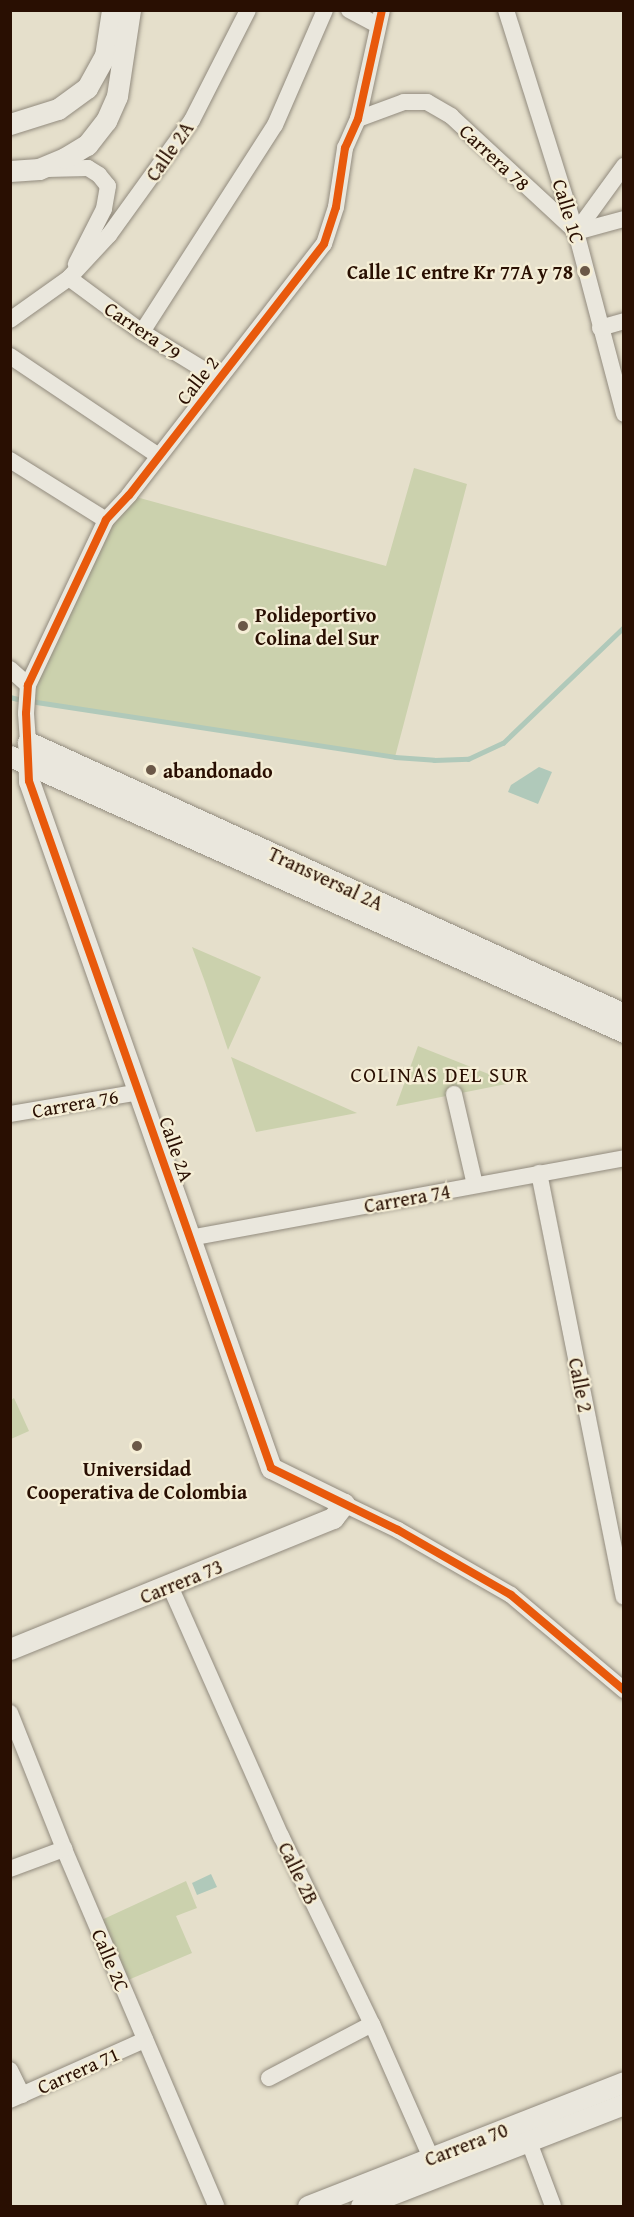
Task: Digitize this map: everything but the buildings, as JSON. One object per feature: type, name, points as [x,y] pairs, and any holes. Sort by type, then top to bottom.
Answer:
[{"type":"street","points":[[10,124],[41,117],[73,100],[97,73],[108,40],[112,10]]},
{"type":"street","points":[[10,171],[39,169],[87,145],[106,121],[117,96],[130,10]]},
{"type":"street","name":"Calle 2A","points":[[10,320],[69,278],[109,235],[192,120],[248,10]]},
{"type":"street","points":[[142,332],[275,124],[325,10]]},
{"type":"street","points":[[349,10],[380,18]]},
{"type":"street","name":"Calle 1C","points":[[506,10],[576,232],[623,413]]},
{"type":"street","name":"Calle 2","points":[[23,754],[28,685],[106,520],[159,456],[324,244],[336,207],[345,148],[358,119],[380,18]]},
{"type":"street","name":"Carrera 78","points":[[358,119],[404,102],[426,102],[451,116],[576,232]]},
{"type":"street","points":[[576,232],[624,166]]},
{"type":"street","name":"Calle 2A","points":[[39,169],[88,168],[99,175],[108,186],[104,209],[69,278]]},
{"type":"street","points":[[576,232],[624,219]]},
{"type":"street","name":"Carrera 79","points":[[69,278],[142,332],[219,379]]},
{"type":"street","points":[[600,328],[624,321]]},
{"type":"street","points":[[10,356],[159,456]]},
{"type":"street","points":[[10,460],[106,520]]},
{"type":"street","points":[[10,669],[28,685]]},
{"type":"street","name":"Calle 2A","points":[[23,754],[29,781],[271,1468],[344,1504]]},
{"type":"street","name":"Transversal 2A","points":[[23,754],[624,1014]]},
{"type":"street","name":"Transversal 2A","points":[[23,754],[624,1032]]},
{"type":"street","name":"Carrera 76","points":[[10,1114],[140,1092]]},
{"type":"street","points":[[454,1094],[475,1185]]},
{"type":"street","name":"Carrera 74","points":[[190,1238],[624,1158]]},
{"type":"street","name":"Calle 2","points":[[539,1173],[624,1597]]},
{"type":"street","points":[[344,1504],[398,1530],[511,1595],[624,1690]]},
{"type":"street","name":"Carrera 73","points":[[10,1649],[333,1518],[344,1504]]},
{"type":"street","name":"Calle 2B","points":[[170,1586],[281,1836],[372,2025],[431,2158]]},
{"type":"street","name":"Calle 2C","points":[[10,1713],[64,1849],[216,2206]]},
{"type":"street","points":[[10,1869],[64,1849]]},
{"type":"street","points":[[269,2078],[372,2025]]},
{"type":"street","name":"Carrera 71","points":[[16,2098],[145,2040]]},
{"type":"street","points":[[10,2070],[16,2098]]},
{"type":"street","name":"Carrera 70","points":[[308,2206],[624,2082]]},
{"type":"street","name":"Carrera 70","points":[[361,2206],[624,2104]]},
{"type":"street","points":[[529,2142],[553,2206]]},
{"type":"shaded area","name":"Polideportivo Colina del Sur","points":[[414,468],[467,484],[395,757],[27,701],[106,520],[129,495],[386,566]]},
{"type":"shaded area","points":[[539,767],[552,772],[538,804],[508,792],[511,785]]},
{"type":"shaded area","points":[[192,947],[261,977],[228,1050],[205,982]]},
{"type":"shaded area","points":[[418,1046],[511,1083],[396,1106]]},
{"type":"shaded area","points":[[231,1057],[357,1113],[256,1132]]},
{"type":"shaded area","points":[[14,1398],[29,1431],[11,1439],[11,1400]]},
{"type":"shaded area","points":[[211,1874],[217,1887],[197,1895],[192,1883]]},
{"type":"shaded area","points":[[186,1881],[197,1908],[176,1916],[192,1953],[121,1983],[95,1923]]},
{"type":"waterway","points":[[30,701],[395,757],[434,760],[468,759],[503,743],[624,627]]},
{"type":"waterway","points":[[10,697],[22,700]]},
{"type":"cycle path","points":[[382,10],[358,119],[345,148],[336,207],[324,244],[129,495],[106,520],[28,685],[26,713],[29,781],[271,1468],[398,1530],[511,1595],[624,1690]]},
{"type":"place","name":"Calle 1C entre Kr 77A y 78","points":[[585,271]]},
{"type":"place","name":"Polideportivo Colina del Sur","points":[[243,626]]},
{"type":"place","name":"abandonado","points":[[151,770]]},
{"type":"place","name":"Universidad Cooperativa de Colombia","points":[[137,1446]]},
{"type":"district","name":"COLINAS DEL SUR","points":[[440,1075]]}]
